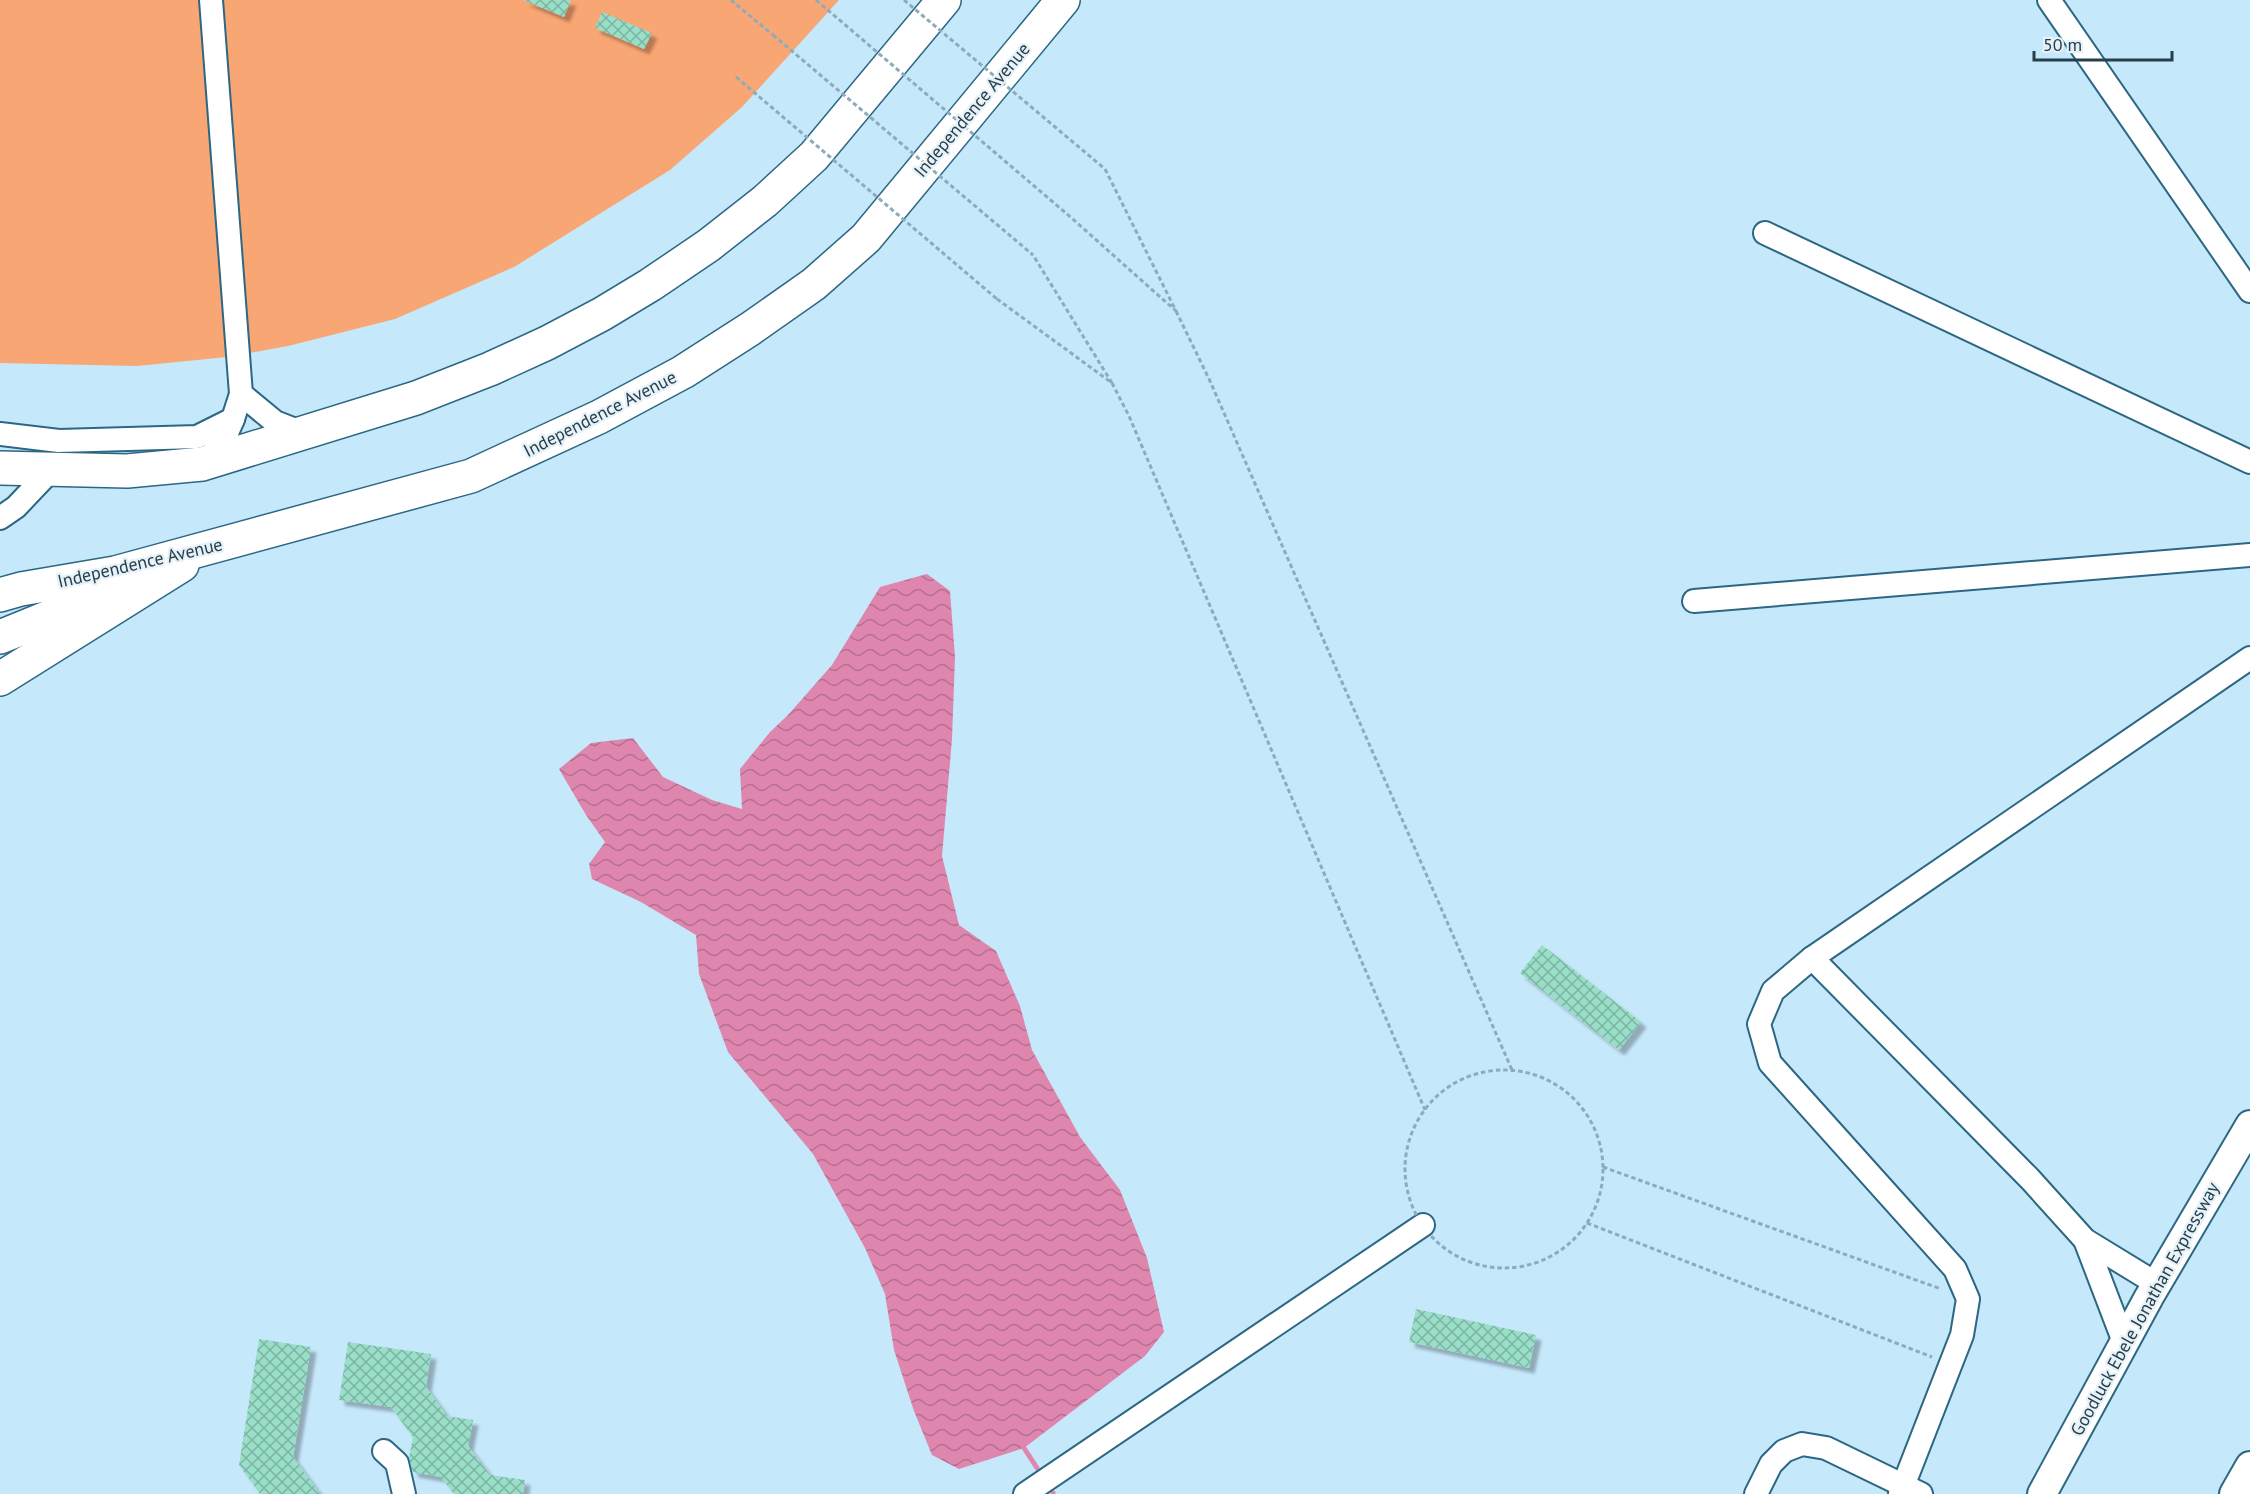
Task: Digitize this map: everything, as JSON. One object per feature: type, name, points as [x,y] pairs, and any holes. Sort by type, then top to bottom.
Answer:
[{"type":"highway","points":[[0,468],[127,471],[202,464],[416,398],[490,369],[593,319],[650,285],[709,245],[765,201],[814,156],[944,0]]},
{"type":"highway","name":"Independence Avenue","points":[[0,594],[115,573],[471,476],[599,417],[683,372],[814,284],[866,238],[1063,0]]},
{"type":"highway","points":[[0,637],[104,595],[209,548]]},
{"type":"highway","points":[[0,679],[209,548]]},
{"type":"main road","name":"Goodluck Ebele Jonathan Expressway","points":[[2042,1494],[2124,1342],[2250,1125]]},
{"type":"main road","points":[[2234,1494],[2250,1466]]},
{"type":"lane","points":[[202,464],[223,442],[241,394],[211,0]]},
{"type":"lane","points":[[2049,0],[2250,291]]},
{"type":"lane","points":[[1765,233],[2250,462]]},
{"type":"lane","points":[[241,394],[275,422],[303,433]]},
{"type":"lane","points":[[0,434],[58,441],[197,437],[233,419]]},
{"type":"lane","points":[[0,518],[16,507],[52,469]]},
{"type":"lane","points":[[1695,601],[2250,555]]},
{"type":"lane","points":[[1756,1494],[1771,1464],[1784,1451],[1802,1444],[1826,1448],[1908,1491],[1962,1335],[1968,1299],[1955,1269],[1770,1063],[1760,1024],[1773,992],[1812,957],[2250,658]]},
{"type":"lane","points":[[1812,957],[2030,1179],[2085,1240],[2157,1284]]},
{"type":"lane","points":[[1025,1494],[1423,1225]]},
{"type":"lane","points":[[2085,1240],[2124,1342]]},
{"type":"lane","points":[[384,1451],[397,1463],[404,1494]]},
{"type":"path","points":[[731,0],[1033,255],[1112,383],[1134,427],[1425,1110]]},
{"type":"path","points":[[816,0],[1067,214],[1176,311]]},
{"type":"path","points":[[904,0],[1105,169],[1210,381],[1512,1070]]},
{"type":"path","points":[[736,77],[997,299],[1112,383]]},
{"type":"path","points":[[1512,1070],[1544,1078],[1572,1096],[1583,1108],[1595,1129],[1602,1151],[1603,1167],[1599,1199],[1587,1223],[1574,1239],[1548,1257],[1525,1265],[1501,1268],[1484,1266],[1453,1254],[1440,1244],[1423,1225],[1412,1204],[1405,1172],[1410,1139],[1425,1110],[1449,1087],[1464,1079],[1488,1072],[1512,1070]]},
{"type":"path","points":[[1603,1167],[1968,1299]]},
{"type":"path","points":[[1587,1223],[1950,1365]]},
{"type":"shaded area","points":[[0,0],[839,0],[742,107],[670,170],[514,267],[395,319],[288,346],[227,357],[137,366],[0,363]]},
{"type":"water","points":[[927,574],[950,591],[955,657],[952,739],[942,856],[959,925],[996,951],[1020,1006],[1032,1050],[1080,1137],[1120,1190],[1147,1258],[1164,1332],[1145,1356],[1024,1448],[959,1469],[932,1455],[914,1411],[894,1350],[885,1294],[865,1248],[813,1154],[728,1052],[699,974],[696,935],[641,902],[592,879],[589,864],[605,842],[559,769],[591,743],[633,738],[663,777],[712,800],[742,809],[740,769],[770,732],[832,665],[880,587]]},
{"type":"building","points":[[523,0],[571,0],[564,17]]},
{"type":"building","points":[[602,12],[652,33],[644,49],[595,28]]},
{"type":"building","points":[[1542,945],[1641,1022],[1619,1050],[1520,973]]},
{"type":"building","points":[[1416,1309],[1536,1335],[1529,1368],[1409,1342]]},
{"type":"building","points":[[259,1339],[311,1347],[293,1457],[320,1494],[260,1494],[239,1465]]},
{"type":"building","points":[[348,1342],[431,1354],[426,1387],[447,1416],[473,1420],[468,1446],[490,1475],[525,1480],[523,1494],[454,1494],[441,1477],[413,1472],[409,1458],[413,1437],[391,1407],[339,1400]]},
{"type":"waterway","points":[[1024,1448],[1037,1468]]}]
